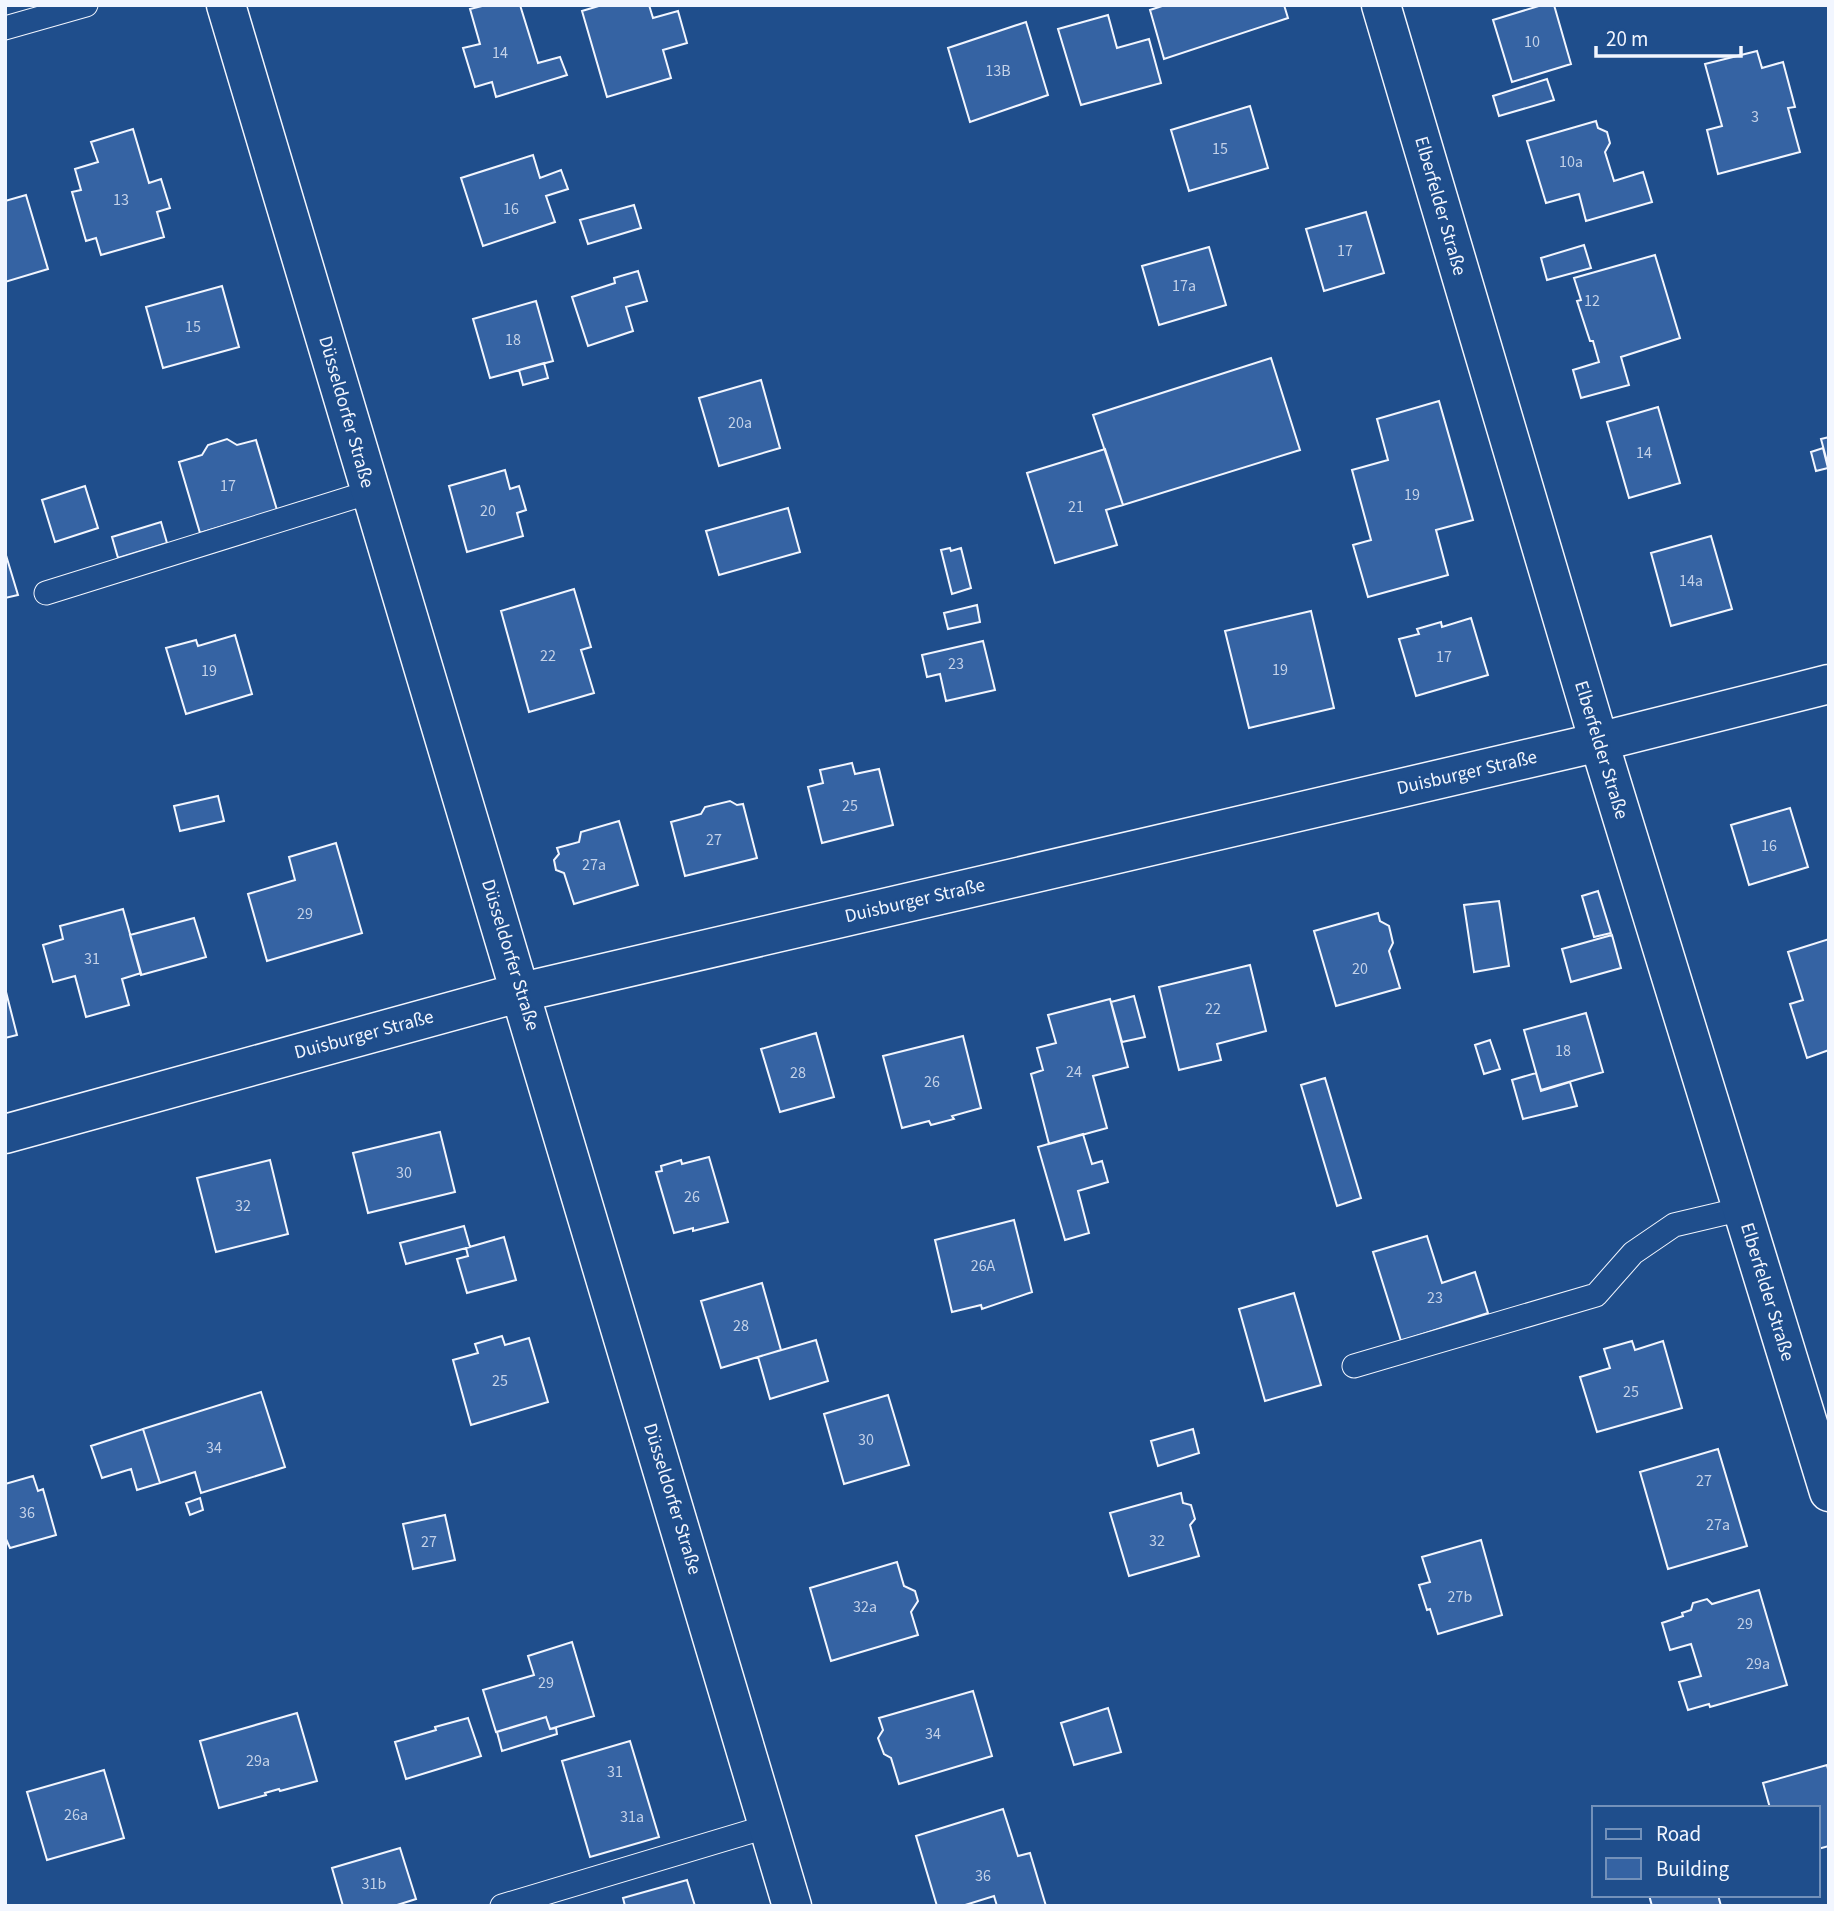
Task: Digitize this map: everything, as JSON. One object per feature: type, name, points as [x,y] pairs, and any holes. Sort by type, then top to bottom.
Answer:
[{"type":"street","name":"Düsseldorfer Straße","points":[[226,5],[792,1906]]},
{"type":"street","name":"Elberfelder Straße","points":[[1381,5],[1598,742],[1829,1492]]},
{"type":"street","name":"Duisburger Straße","points":[[5,1134],[522,992],[1598,742],[1829,684]]},
{"type":"lane","points":[[5,28],[86,5]]},
{"type":"lane","points":[[46,593],[370,492]]},
{"type":"lane","points":[[1354,1366],[1596,1295],[1633,1253],[1675,1225],[1742,1209]]},
{"type":"lane","points":[[502,1906],[769,1826]]},
{"type":"building","points":[[486,5],[520,5],[538,63],[560,57],[567,75],[496,97],[492,82],[475,87],[463,48],[480,44],[470,9]]},
{"type":"building","points":[[602,5],[649,5],[653,18],[678,11],[687,43],[663,50],[671,78],[607,97],[582,11]]},
{"type":"building","points":[[1165,5],[1284,5],[1288,18],[1164,59],[1150,10]]},
{"type":"building","points":[[1542,5],[1554,5],[1571,64],[1512,82],[1493,20]]},
{"type":"building","points":[[1108,15],[1117,48],[1149,39],[1161,83],[1081,105],[1058,29]]},
{"type":"building","points":[[1026,22],[1048,95],[970,122],[948,48]]},
{"type":"building","points":[[1757,51],[1762,68],[1783,62],[1795,107],[1788,108],[1800,152],[1718,174],[1707,130],[1722,126],[1705,64]]},
{"type":"building","points":[[1547,79],[1554,100],[1499,116],[1493,96]]},
{"type":"building","points":[[1250,106],[1268,168],[1189,191],[1171,130]]},
{"type":"building","points":[[1596,121],[1598,128],[1607,132],[1610,143],[1605,152],[1614,181],[1643,172],[1652,202],[1586,221],[1579,194],[1546,203],[1527,141]]},
{"type":"building","points":[[133,129],[149,183],[161,179],[170,208],[157,212],[164,237],[101,255],[96,238],[86,241],[72,192],[81,190],[75,169],[98,162],[91,142]]},
{"type":"building","points":[[533,155],[540,178],[561,170],[568,189],[546,196],[555,222],[483,246],[461,178]]},
{"type":"building","points":[[26,195],[48,269],[5,282],[5,201]]},
{"type":"building","points":[[634,205],[641,228],[588,244],[580,220]]},
{"type":"building","points":[[1366,212],[1384,273],[1324,291],[1306,229]]},
{"type":"building","points":[[1584,245],[1591,268],[1547,280],[1541,258]]},
{"type":"building","points":[[1209,247],[1226,305],[1159,325],[1142,266]]},
{"type":"building","points":[[1655,255],[1680,338],[1621,357],[1629,385],[1581,398],[1573,370],[1599,362],[1577,301],[1581,300],[1574,278]]},
{"type":"building","points":[[638,271],[647,301],[626,307],[633,331],[588,346],[572,297],[615,283],[614,278]]},
{"type":"building","points":[[222,286],[239,347],[163,368],[146,307]]},
{"type":"building","points":[[536,301],[553,361],[490,378],[473,319]]},
{"type":"building","points":[[1271,358],[1300,450],[1123,505],[1093,415]]},
{"type":"building","points":[[544,363],[548,378],[523,385],[519,370]]},
{"type":"building","points":[[761,380],[780,448],[719,466],[699,398]]},
{"type":"building","points":[[1439,401],[1473,520],[1436,530],[1448,575],[1368,597],[1353,545],[1371,540],[1352,470],[1388,460],[1377,419]]},
{"type":"building","points":[[1658,407],[1680,483],[1629,498],[1607,422]]},
{"type":"building","points":[[1829,437],[1829,469],[1821,439]]},
{"type":"building","points":[[227,439],[237,445],[256,440],[277,510],[200,533],[179,462],[202,455],[208,445]]},
{"type":"building","points":[[1823,448],[1828,468],[1816,471],[1811,452]]},
{"type":"building","points":[[1105,449],[1123,505],[1106,510],[1117,545],[1055,563],[1027,473]]},
{"type":"building","points":[[505,470],[510,489],[519,486],[526,510],[517,513],[523,536],[467,552],[449,486]]},
{"type":"building","points":[[85,486],[98,528],[55,542],[42,500]]},
{"type":"building","points":[[788,508],[800,552],[719,575],[706,531]]},
{"type":"building","points":[[161,522],[167,543],[118,558],[112,537]]},
{"type":"building","points":[[1711,536],[1732,609],[1671,626],[1651,553]]},
{"type":"building","points":[[950,548],[951,551],[961,548],[971,588],[952,594],[941,550]]},
{"type":"building","points":[[5,552],[18,595],[5,598]]},
{"type":"building","points":[[574,589],[591,647],[581,650],[594,693],[529,712],[501,611]]},
{"type":"building","points":[[977,605],[980,622],[948,629],[944,613]]},
{"type":"building","points":[[1311,611],[1334,708],[1249,728],[1225,631]]},
{"type":"building","points":[[1471,618],[1488,675],[1416,696],[1399,639],[1419,634],[1417,629],[1441,622],[1442,627]]},
{"type":"building","points":[[235,635],[252,694],[186,714],[166,648],[196,640],[198,646]]},
{"type":"building","points":[[983,641],[995,690],[946,701],[940,674],[927,677],[922,655]]},
{"type":"building","points":[[852,763],[855,774],[879,769],[893,825],[822,843],[808,787],[823,783],[820,770]]},
{"type":"building","points":[[218,796],[224,821],[180,831],[174,806]]},
{"type":"building","points":[[730,801],[737,805],[743,804],[757,858],[685,876],[671,822],[701,814],[705,807]]},
{"type":"building","points":[[1790,808],[1808,867],[1749,885],[1731,825]]},
{"type":"building","points":[[619,821],[638,885],[574,904],[564,873],[556,870],[554,860],[559,854],[557,848],[579,842],[581,832]]},
{"type":"building","points":[[336,843],[362,933],[267,961],[248,894],[295,880],[289,857]]},
{"type":"building","points":[[1598,891],[1611,933],[1594,937],[1582,896]]},
{"type":"building","points":[[1499,901],[1509,966],[1474,972],[1464,905]]},
{"type":"building","points":[[123,909],[141,973],[122,979],[129,1005],[86,1017],[75,976],[53,982],[43,945],[63,939],[60,926]]},
{"type":"building","points":[[1378,913],[1380,921],[1389,926],[1393,943],[1389,951],[1400,988],[1336,1006],[1314,931]]},
{"type":"building","points":[[194,918],[206,957],[141,975],[130,935]]},
{"type":"building","points":[[1612,935],[1621,968],[1571,982],[1562,949]]},
{"type":"building","points":[[1829,939],[1829,1050],[1807,1058],[1790,1004],[1803,1000],[1788,952]]},
{"type":"building","points":[[1250,965],[1266,1031],[1217,1044],[1221,1060],[1179,1070],[1159,987]]},
{"type":"building","points":[[5,988],[17,1035],[5,1038]]},
{"type":"building","points":[[1134,996],[1145,1037],[1122,1042],[1111,1002]]},
{"type":"building","points":[[1110,999],[1128,1067],[1093,1076],[1107,1128],[1049,1144],[1031,1074],[1043,1070],[1037,1048],[1056,1043],[1048,1015]]},
{"type":"building","points":[[1586,1013],[1603,1072],[1541,1090],[1524,1030]]},
{"type":"building","points":[[816,1033],[834,1097],[780,1112],[761,1049]]},
{"type":"building","points":[[963,1036],[981,1108],[931,1125],[929,1121],[902,1128],[883,1056]]},
{"type":"building","points":[[1490,1040],[1500,1069],[1484,1074],[1475,1045]]},
{"type":"building","points":[[1536,1073],[1541,1091],[1570,1082],[1577,1106],[1523,1119],[1512,1080]]},
{"type":"building","points":[[1325,1078],[1361,1198],[1337,1206],[1301,1085]]},
{"type":"building","points":[[440,1132],[455,1192],[368,1213],[353,1153]]},
{"type":"building","points":[[1083,1134],[1092,1164],[1102,1161],[1108,1182],[1078,1191],[1089,1233],[1065,1240],[1038,1147]]},
{"type":"building","points":[[709,1157],[728,1222],[674,1233],[656,1172],[662,1171],[661,1166],[681,1160],[682,1164]]},
{"type":"building","points":[[270,1160],[288,1234],[216,1252],[197,1178]]},
{"type":"building","points":[[1014,1220],[1032,1292],[982,1309],[981,1305],[952,1312],[935,1240]]},
{"type":"building","points":[[464,1226],[470,1247],[406,1264],[400,1243]]},
{"type":"building","points":[[1427,1236],[1442,1283],[1475,1272],[1488,1313],[1401,1341],[1373,1252]]},
{"type":"building","points":[[504,1237],[516,1280],[467,1293],[457,1259],[468,1256],[466,1248]]},
{"type":"building","points":[[762,1283],[781,1350],[721,1368],[701,1301]]},
{"type":"building","points":[[1294,1293],[1321,1385],[1265,1401],[1239,1309]]},
{"type":"building","points":[[502,1336],[505,1345],[529,1338],[548,1402],[471,1425],[453,1360],[478,1353],[475,1344]]},
{"type":"building","points":[[816,1340],[828,1381],[770,1399],[758,1357]]},
{"type":"building","points":[[1632,1341],[1635,1350],[1663,1341],[1682,1408],[1597,1432],[1580,1377],[1610,1368],[1604,1349]]},
{"type":"building","points":[[261,1392],[285,1467],[201,1493],[195,1472],[160,1483],[143,1429]]},
{"type":"building","points":[[888,1395],[909,1465],[844,1484],[824,1414]]},
{"type":"building","points":[[143,1429],[160,1483],[137,1490],[131,1469],[102,1478],[91,1446]]},
{"type":"building","points":[[1193,1429],[1199,1453],[1158,1466],[1151,1441]]},
{"type":"building","points":[[1718,1449],[1747,1546],[1668,1569],[1640,1472]]},
{"type":"building","points":[[33,1476],[38,1491],[43,1489],[56,1535],[10,1548],[5,1537],[5,1484]]},
{"type":"building","points":[[1181,1493],[1183,1503],[1191,1505],[1195,1519],[1190,1525],[1199,1556],[1129,1576],[1110,1513]]},
{"type":"building","points":[[200,1498],[203,1510],[190,1515],[186,1503]]},
{"type":"building","points":[[445,1515],[455,1560],[413,1569],[403,1524]]},
{"type":"building","points":[[1481,1540],[1502,1615],[1438,1634],[1419,1585],[1430,1582],[1422,1557]]},
{"type":"building","points":[[897,1562],[904,1586],[915,1591],[918,1601],[911,1612],[918,1635],[831,1661],[810,1588]]},
{"type":"building","points":[[1759,1590],[1787,1685],[1710,1707],[1709,1704],[1688,1710],[1679,1682],[1701,1676],[1691,1644],[1670,1650],[1662,1623],[1683,1616],[1682,1613],[1691,1610],[1693,1603],[1707,1599],[1712,1604]]},
{"type":"building","points":[[572,1642],[594,1716],[550,1729],[546,1717],[496,1732],[483,1690],[534,1675],[528,1656]]},
{"type":"building","points":[[973,1691],[992,1756],[899,1784],[891,1758],[884,1754],[878,1738],[883,1730],[879,1718]]},
{"type":"building","points":[[1108,1708],[1121,1752],[1074,1765],[1061,1723]]},
{"type":"building","points":[[297,1713],[317,1781],[280,1791],[279,1789],[219,1808],[200,1741]]},
{"type":"building","points":[[546,1717],[550,1729],[556,1728],[557,1734],[502,1751],[497,1732]]},
{"type":"building","points":[[468,1718],[481,1756],[406,1779],[395,1742]]},
{"type":"building","points":[[630,1741],[659,1837],[590,1857],[562,1761]]},
{"type":"building","points":[[1827,1765],[1829,1846],[1820,1848],[1820,1806],[1769,1806],[1763,1783]]},
{"type":"building","points":[[104,1770],[124,1838],[47,1860],[27,1792]]},
{"type":"building","points":[[1003,1809],[1018,1856],[1030,1853],[1046,1906],[997,1906],[994,1896],[962,1906],[937,1906],[916,1836]]},
{"type":"building","points":[[400,1848],[416,1899],[394,1906],[343,1906],[332,1868]]},
{"type":"building","points":[[687,1880],[695,1906],[625,1906],[623,1898]]},
{"type":"building","points":[[1650,1897],[1719,1897],[1721,1906],[1652,1906]]}]
